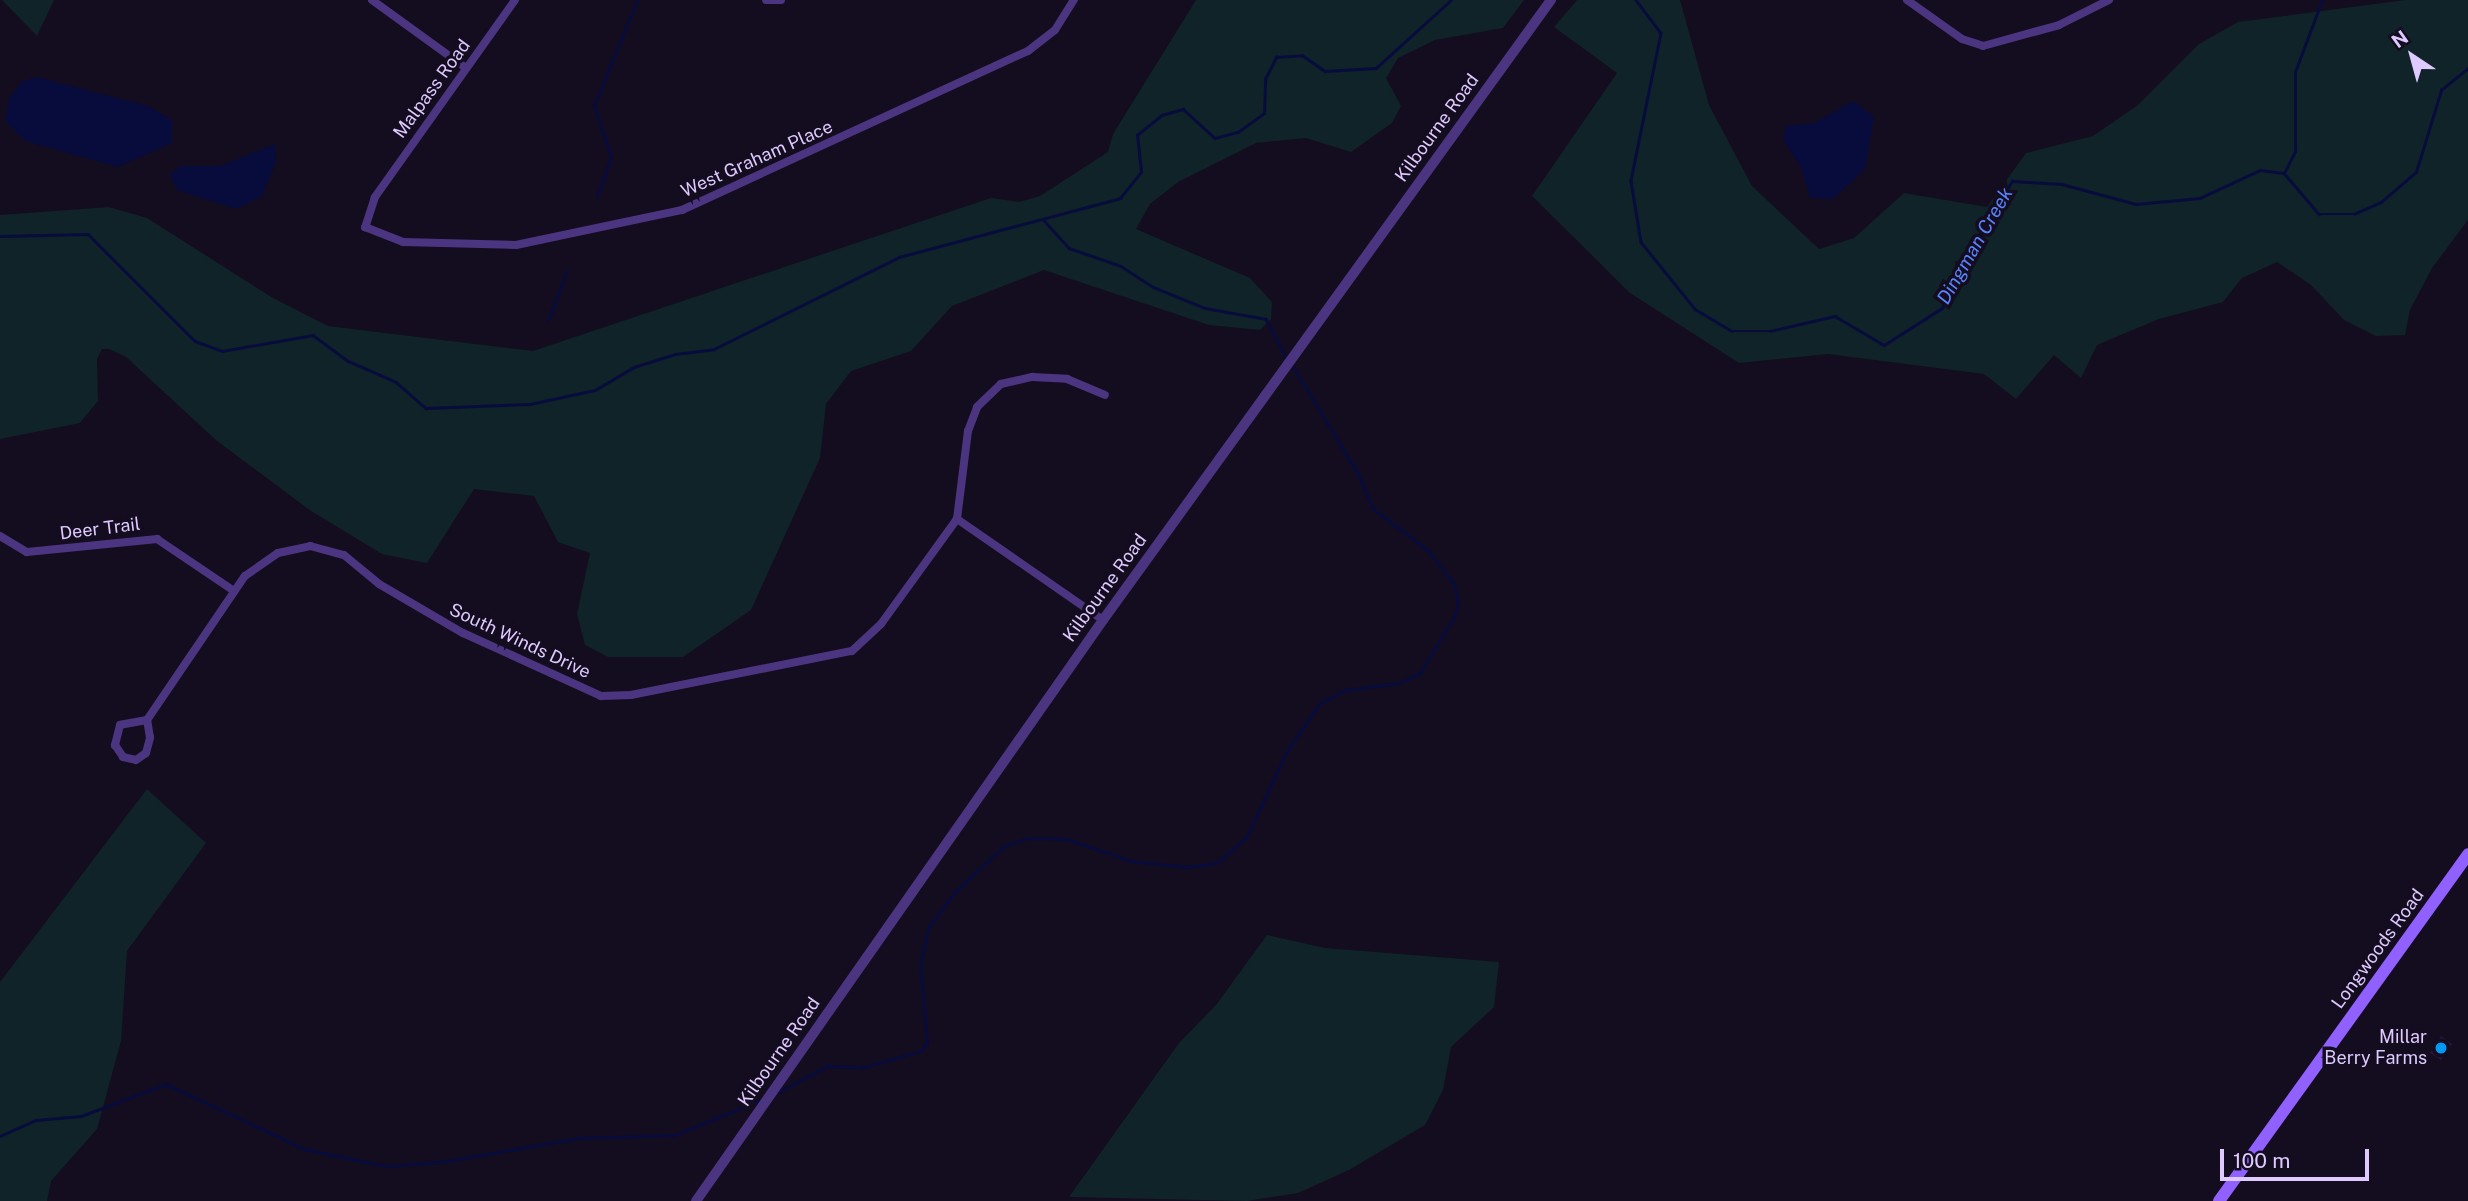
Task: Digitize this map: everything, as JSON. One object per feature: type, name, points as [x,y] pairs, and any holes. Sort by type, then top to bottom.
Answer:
[{"type":"main road","name":"Longwoods Road","points":[[2219,1201],[2468,854]]},
{"type":"street","points":[[372,0],[466,68]]},
{"type":"street","name":"Malpass Road","points":[[375,197],[515,0]]},
{"type":"street","points":[[766,0],[781,0]]},
{"type":"street","name":"West Graham Place","points":[[375,197],[365,227],[403,242],[516,245],[682,210],[1028,51],[1055,30],[1074,0]]},
{"type":"street","name":"Kilbourne Road","points":[[696,1201],[1103,620],[1550,0]]},
{"type":"street","points":[[1907,0],[1962,39],[1983,46],[2060,25],[2109,0]]},
{"type":"street","points":[[1103,620],[957,519],[968,431],[977,407],[1000,384],[1032,377],[1067,379],[1105,395]]},
{"type":"street","name":"South Winds Drive","points":[[147,720],[234,592],[278,553],[310,546],[344,555],[422,611],[601,696],[659,694],[852,651],[881,624],[957,519]]},
{"type":"street","name":"Deer Trail","points":[[0,536],[27,552],[157,539],[234,592]]},
{"type":"street","points":[[147,720],[150,737],[146,753],[136,760],[123,757],[115,746],[120,725],[147,720]]},
{"type":"shaded area","points":[[2,0],[54,0],[37,36]]},
{"type":"shaded area","points":[[1196,0],[1524,0],[1503,28],[1435,40],[1398,58],[1386,78],[1401,106],[1392,123],[1351,152],[1306,138],[1256,143],[1178,182],[1150,204],[1136,229],[1250,278],[1272,302],[1271,319],[1260,330],[1209,325],[1044,270],[952,306],[911,351],[851,371],[826,404],[820,458],[751,610],[683,657],[608,657],[585,645],[577,614],[590,553],[558,542],[534,496],[474,489],[427,563],[382,554],[311,511],[217,441],[126,357],[109,349],[102,349],[97,359],[98,401],[80,423],[0,439],[0,215],[109,207],[147,218],[273,298],[328,326],[533,351],[991,198],[1019,202],[1040,196],[1108,152],[1113,134]]},
{"type":"shaded area","points":[[1577,0],[1680,0],[1709,105],[1752,186],[1819,249],[1854,238],[1904,193],[1987,207],[2026,153],[2093,136],[2138,105],[2199,44],[2238,22],[2405,0],[2468,0],[2468,220],[2432,268],[2410,310],[2405,335],[2376,336],[2344,320],[2311,285],[2277,262],[2242,278],[2223,302],[2159,319],[2097,345],[2081,378],[2054,355],[2016,399],[1984,374],[1828,354],[1739,363],[1630,293],[1532,196],[1617,73],[1554,27]]},
{"type":"shaded area","points":[[37,77],[148,106],[172,120],[172,143],[118,167],[25,141],[5,121],[9,99],[21,82]]},
{"type":"shaded area","points":[[1853,101],[1874,117],[1865,169],[1833,199],[1810,198],[1801,167],[1783,140],[1786,126],[1814,123]]},
{"type":"shaded area","points":[[275,144],[276,161],[262,196],[236,209],[177,190],[170,175],[180,166],[220,166]]},
{"type":"shaded area","points":[[147,789],[206,843],[127,951],[121,1041],[97,1129],[51,1181],[47,1201],[0,1201],[0,982]]},
{"type":"shaded area","points":[[1267,935],[1325,948],[1499,962],[1494,1007],[1451,1047],[1443,1090],[1425,1125],[1349,1170],[1298,1193],[1247,1201],[1069,1197],[1179,1043],[1216,1005]]},
{"type":"building","name":"Millar Berry Farms","points":[[2441,1036],[2452,1044],[2441,1060],[2430,1053]]},
{"type":"waterway","points":[[597,197],[611,157],[594,106],[637,0]]},
{"type":"waterway","points":[[0,236],[88,234],[195,341],[222,351],[313,335],[348,361],[396,382],[426,408],[530,404],[595,390],[634,367],[675,354],[714,349],[899,257],[1120,198],[1141,172],[1137,135],[1162,115],[1183,109],[1215,138],[1238,132],[1264,113],[1265,79],[1276,57],[1302,55],[1325,71],[1376,68],[1451,0]]},
{"type":"waterway","name":"Dingman Creek","points":[[1636,0],[1661,33],[1631,181],[1641,242],[1695,309],[1732,331],[1770,331],[1835,316],[1884,345],[1942,308],[1963,261],[2012,181],[2062,184],[2136,204],[2200,198],[2260,170],[2284,173],[2319,214],[2354,214],[2381,202],[2416,172],[2441,90],[2468,68]]},
{"type":"waterway","points":[[2284,173],[2295,151],[2295,72],[2322,0]]},
{"type":"waterway","points":[[1043,219],[1069,248],[1121,266],[1153,287],[1205,308],[1266,319],[1287,359]]},
{"type":"waterway","points":[[548,320],[567,271]]},
{"type":"waterway","points":[[779,1092],[827,1066],[864,1067],[921,1051],[927,1042],[920,964],[928,928],[955,892],[1004,846],[1028,838],[1067,839],[1130,861],[1188,867],[1217,863],[1246,838],[1287,751],[1320,703],[1346,690],[1399,683],[1420,673],[1454,617],[1458,603],[1454,584],[1428,551],[1372,508],[1358,474],[1291,364]]},
{"type":"waterway","points":[[0,1136],[36,1120],[81,1116],[166,1084],[305,1149],[386,1166],[441,1162],[578,1138],[675,1135],[763,1099]]},
{"type":"place","name":"Millar Berry Farms","points":[[2441,1048]]}]
